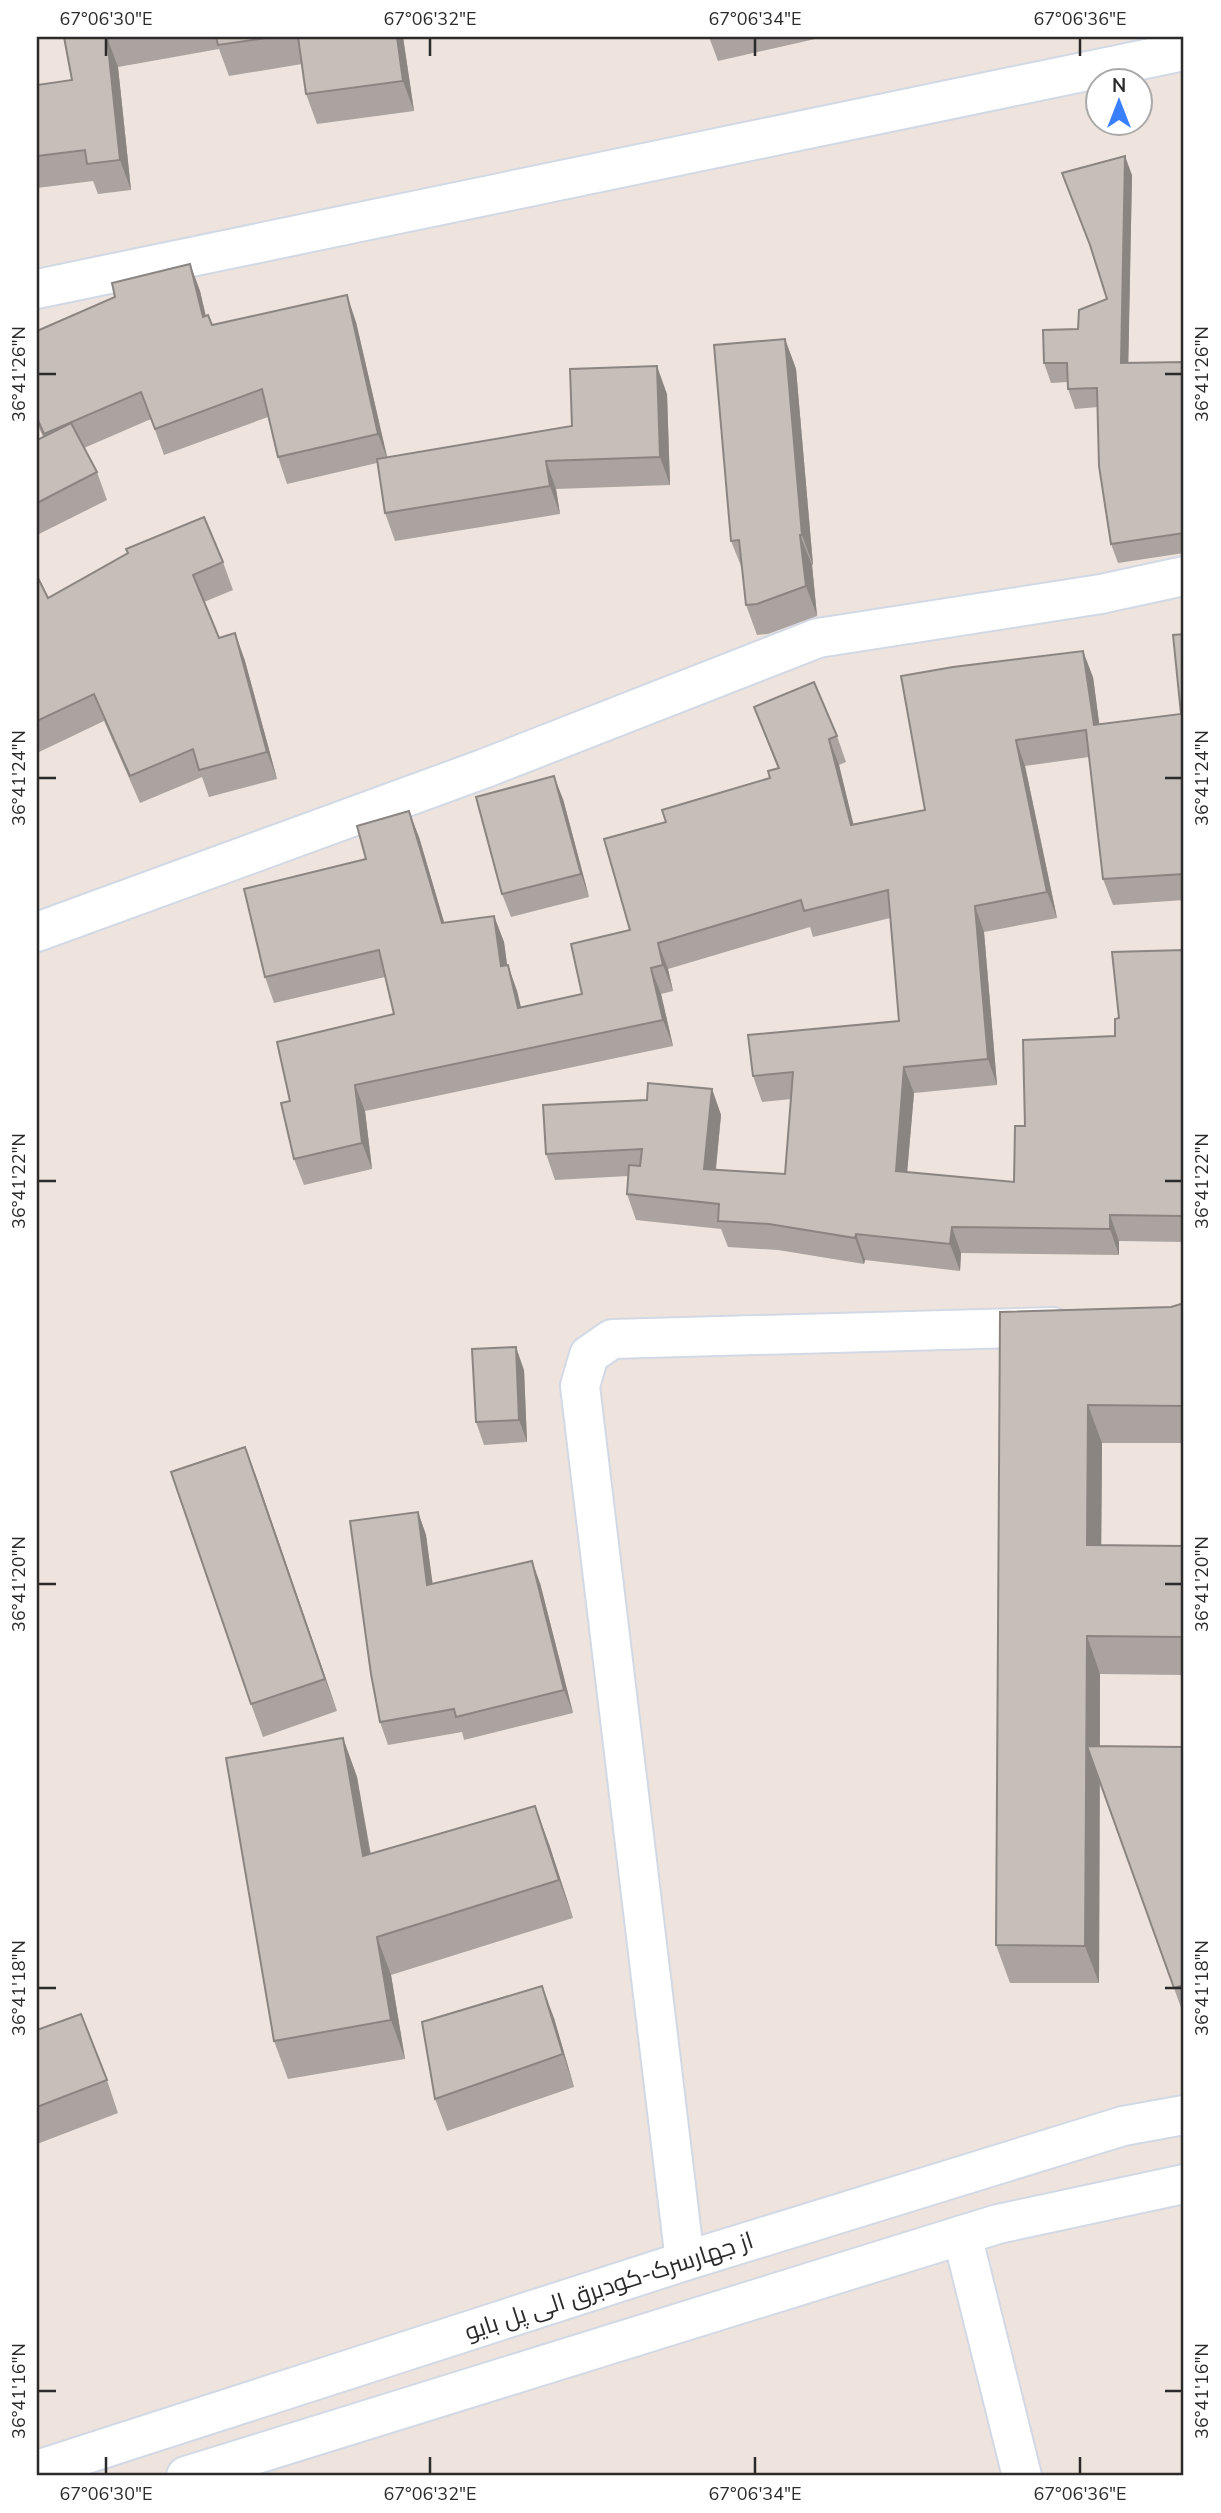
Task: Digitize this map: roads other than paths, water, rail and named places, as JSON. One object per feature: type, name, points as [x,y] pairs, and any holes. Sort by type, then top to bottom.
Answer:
[{"type":"street","points":[[37,289],[1184,51]]},
{"type":"street","points":[[37,932],[483,769],[818,638],[1101,594],[1184,576]]},
{"type":"street","points":[[685,2261],[580,1386],[589,1356],[612,1339],[1087,1326]]},
{"type":"street","name":"از جهارسرک-کودبرق الی پل بایو","points":[[37,2470],[685,2261],[1123,2126],[1184,2115]]},
{"type":"street","points":[[186,2476],[998,2224],[1184,2184]]},
{"type":"street","points":[[962,2235],[1022,2476]]}]
